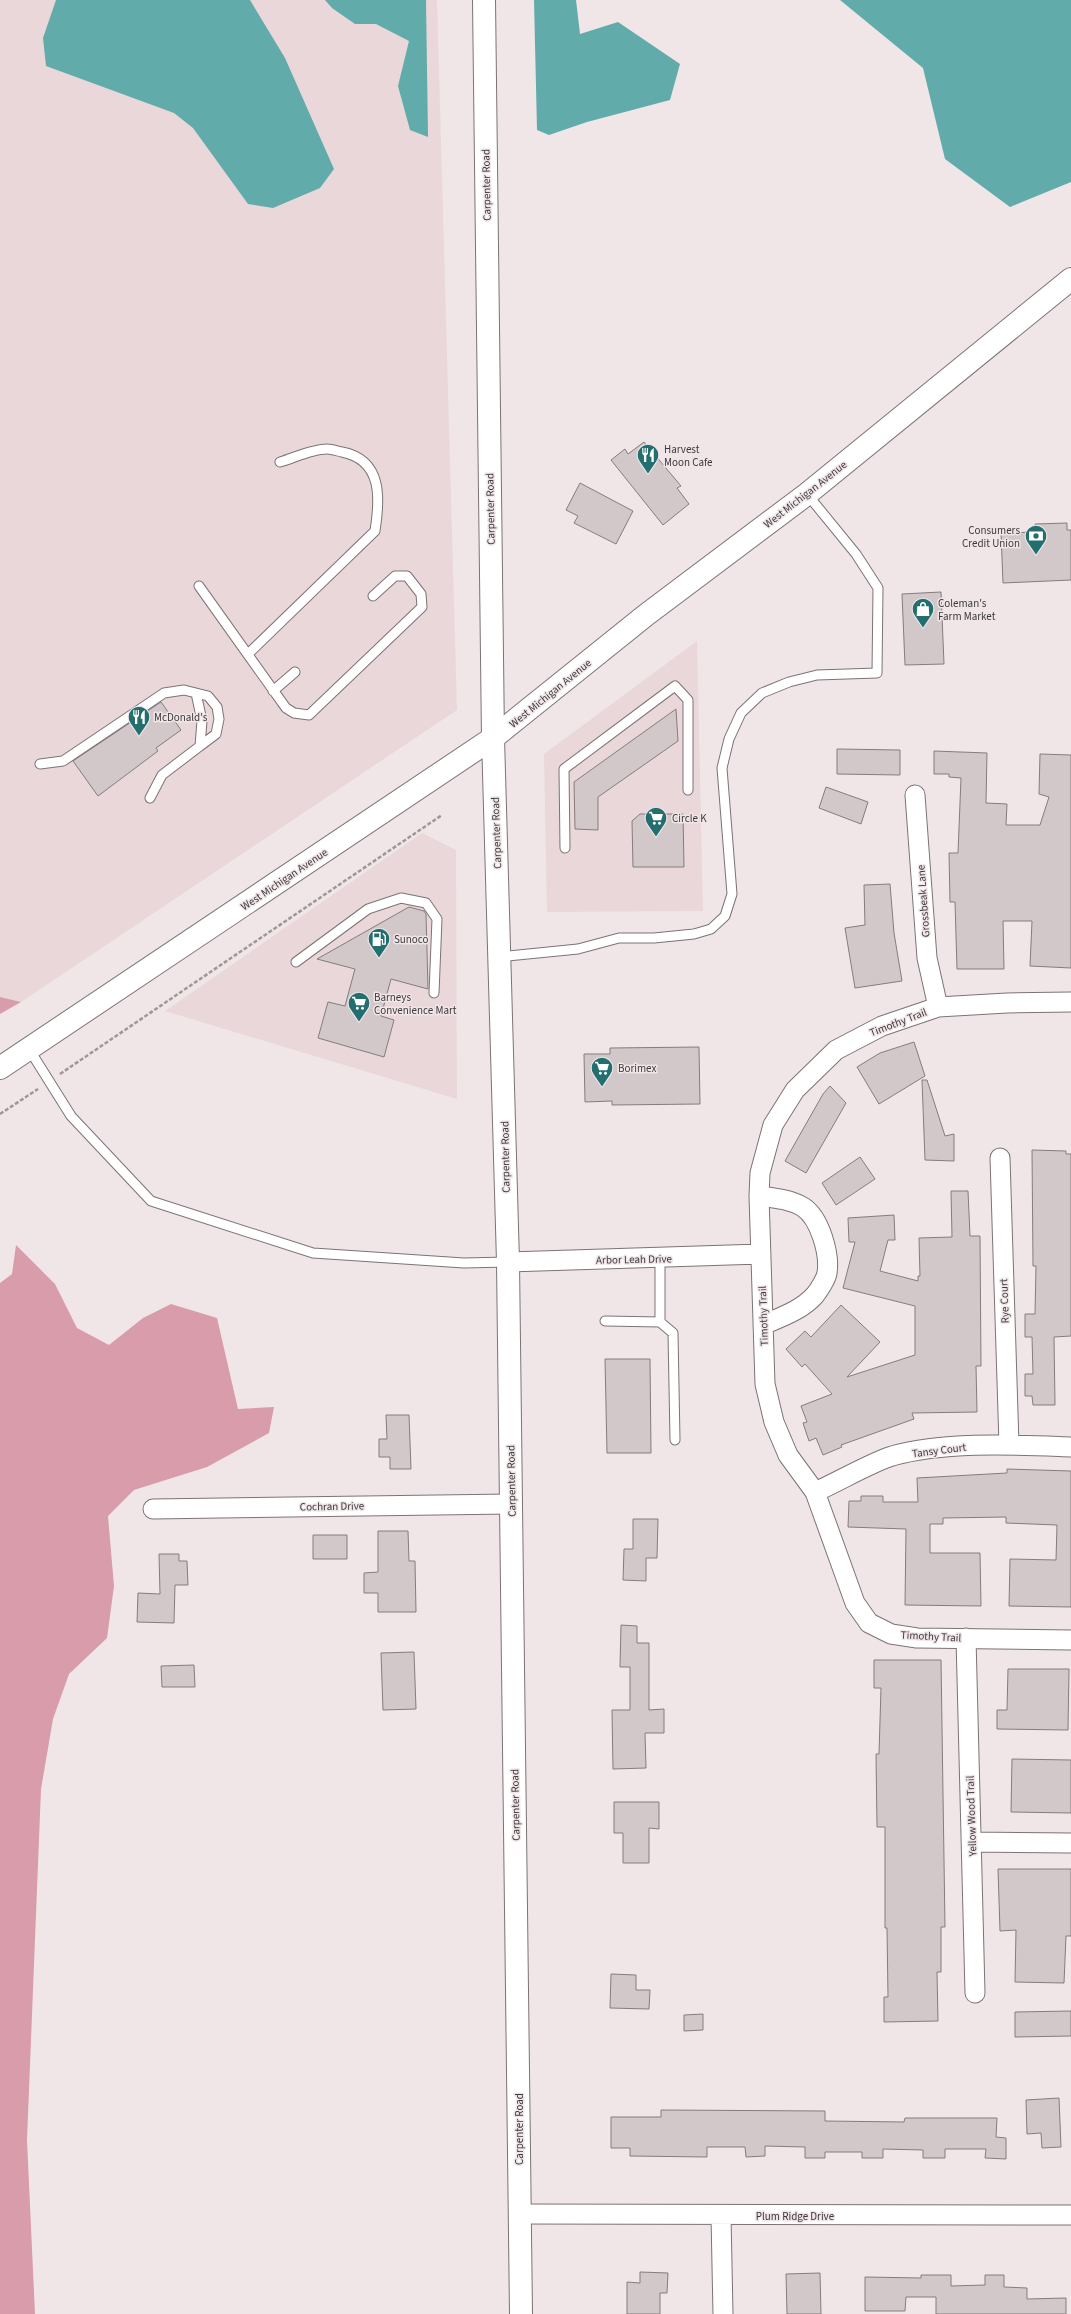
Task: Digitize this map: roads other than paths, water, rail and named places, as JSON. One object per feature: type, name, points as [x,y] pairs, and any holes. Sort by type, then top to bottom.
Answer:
[{"type":"main road","name":"Carpenter Road","points":[[484,0],[493,738],[508,1262],[521,2314]]},
{"type":"main road","name":"West Michigan Avenue","points":[[0,1068],[493,738],[646,615],[807,494],[1071,279]]},
{"type":"street","name":"Grossbeak Lane","points":[[914,795],[927,958],[938,1007]]},
{"type":"street","name":"Timothy Trail","points":[[1071,1002],[1007,1002],[938,1007],[882,1026],[836,1050],[795,1090],[773,1125],[760,1173],[759,1196],[765,1384],[774,1422],[788,1455],[815,1492],[854,1602],[869,1623],[891,1634],[917,1638],[1071,1640]]},
{"type":"street","name":"Rye Court","points":[[1000,1158],[1009,1445]]},
{"type":"street","points":[[759,1196],[789,1200],[804,1208],[818,1227],[827,1251],[827,1274],[815,1295],[796,1310],[763,1325]]},
{"type":"street","name":"Arbor Leah Drive","points":[[508,1262],[660,1259],[761,1254]]},
{"type":"street","name":"Tansy Court","points":[[815,1492],[892,1456],[942,1448],[1009,1445],[1071,1446]]},
{"type":"street","name":"Cochran Drive","points":[[153,1509],[511,1504]]},
{"type":"street","name":"Yellow Wood Trail","points":[[966,1638],[975,1993]]},
{"type":"street","points":[[972,1842],[1071,1844]]},
{"type":"street","name":"Plum Ridge Drive","points":[[520,2214],[721,2216],[1071,2215]]},
{"type":"street","points":[[721,2216],[723,2314]]},
{"type":"lane","points":[[248,654],[375,531],[379,504],[375,477],[364,460],[350,454],[327,449],[280,462]]},
{"type":"lane","points":[[499,957],[578,949],[619,938],[654,938],[694,934],[711,929],[725,916],[732,894],[722,768],[728,739],[741,713],[762,693],[788,682],[817,674],[877,673],[878,588],[856,554],[807,494]]},
{"type":"lane","points":[[200,586],[286,708],[294,713],[309,715],[422,607],[422,594],[407,576],[395,576],[373,596]]},
{"type":"lane","points":[[273,691],[295,672]]},
{"type":"lane","points":[[565,848],[564,769],[675,686],[688,700],[688,790]]},
{"type":"lane","points":[[40,764],[63,761],[164,693],[184,690],[208,696],[217,707],[219,719],[216,734],[162,775],[150,798]]},
{"type":"lane","points":[[196,693],[200,705],[202,721],[200,746]]},
{"type":"lane","points":[[296,962],[368,909],[402,898],[426,903],[437,919],[434,993]]},
{"type":"lane","points":[[29,1049],[71,1116],[151,1201],[313,1253],[464,1263],[508,1262]]},
{"type":"lane","points":[[660,1259],[660,1322]]},
{"type":"lane","points":[[605,1322],[660,1322],[673,1333],[675,1440]]},
{"type":"water","points":[[56,0],[250,0],[285,58],[334,169],[320,188],[273,208],[248,204],[193,128],[174,113],[46,66],[43,38]]},
{"type":"water","points":[[325,0],[426,0],[428,137],[410,130],[398,86],[409,41],[376,24],[355,24],[332,8]]},
{"type":"water","points":[[534,0],[576,0],[580,34],[618,22],[680,64],[670,100],[587,122],[549,135],[537,130]]},
{"type":"water","points":[[840,0],[1071,0],[1071,182],[1010,207],[945,159],[923,68]]},
{"type":"place","name":"Harvest Moon Cafe","points":[[648,474]]},
{"type":"place","name":"Consumers Credit Union","points":[[1036,556]]},
{"type":"place","name":"Coleman's Farm Market","points":[[923,628]]},
{"type":"place","name":"McDonald's","points":[[139,736]]},
{"type":"place","name":"Circle K","points":[[656,838]]},
{"type":"place","name":"Sunoco","points":[[379,958]]},
{"type":"place","name":"Barneys Convenience Mart","points":[[359,1022]]},
{"type":"place","name":"Borimex","points":[[602,1088]]}]
